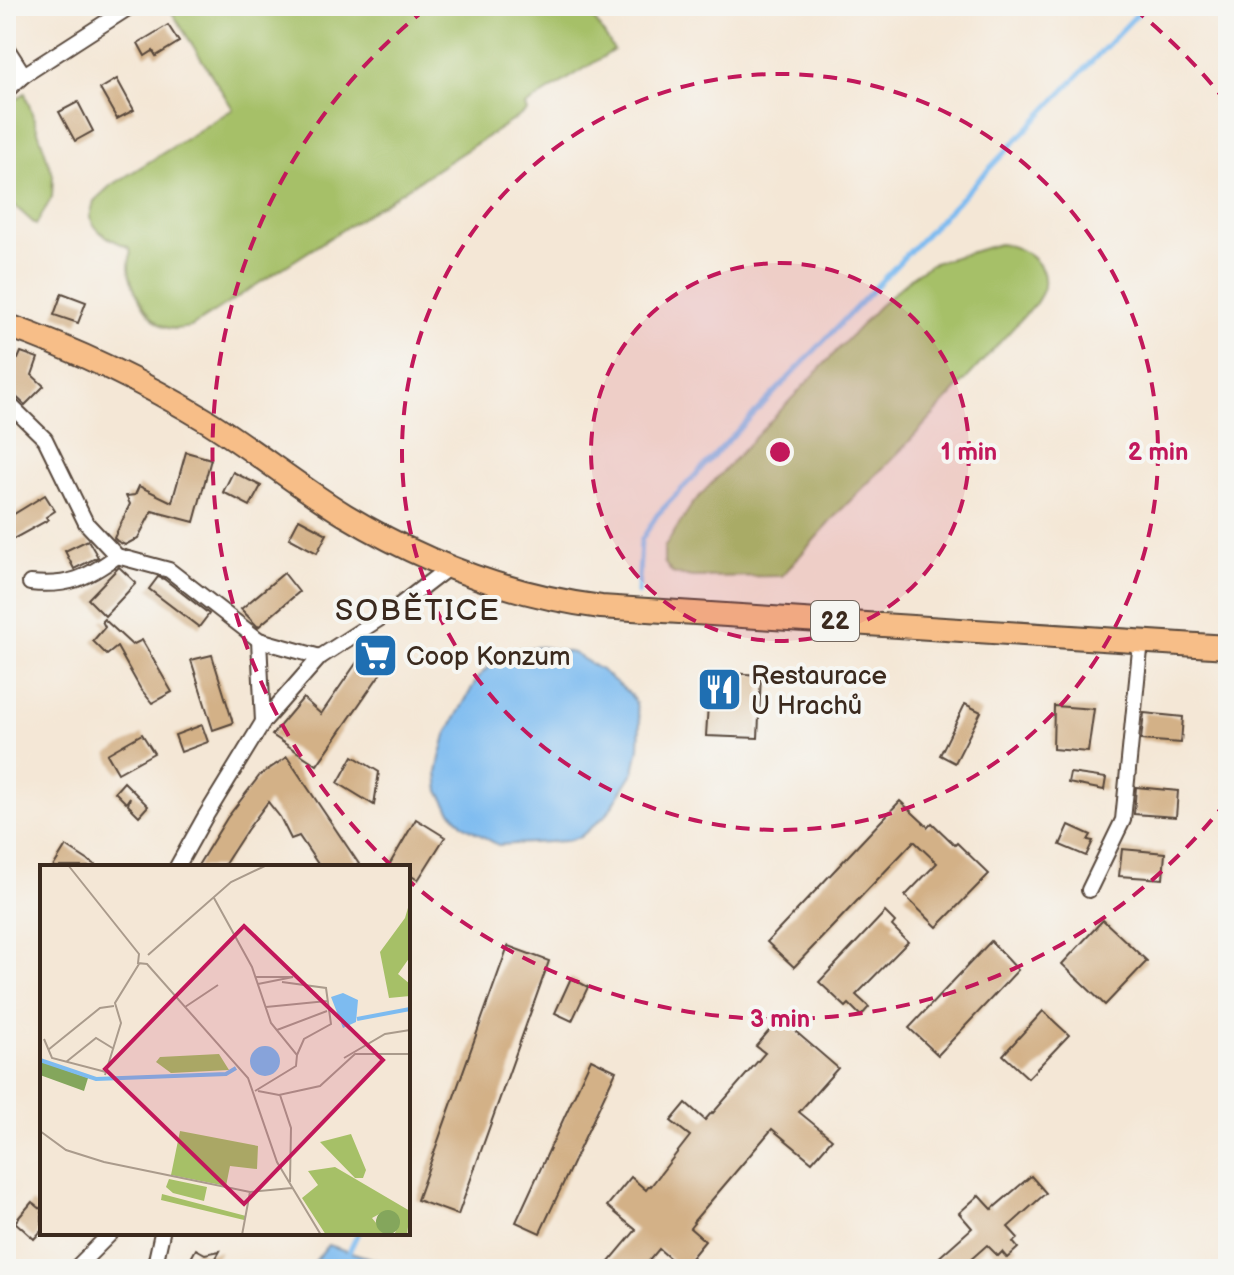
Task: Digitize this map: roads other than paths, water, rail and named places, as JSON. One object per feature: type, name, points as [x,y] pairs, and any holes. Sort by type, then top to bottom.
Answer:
[{"type":"main road","name":"22","points":[[6,325],[81,354],[164,396],[399,546],[448,568],[541,597],[601,607],[1228,647]]},
{"type":"street","points":[[6,91],[24,75],[131,6]]},
{"type":"street","points":[[6,47],[24,75]]},
{"type":"street","points":[[6,401],[45,439],[86,523],[117,556],[169,570],[259,640],[320,657]]},
{"type":"street","points":[[30,583],[56,586],[78,579],[117,556]]},
{"type":"street","points":[[178,865],[263,722],[320,657],[396,608],[448,568]]},
{"type":"street","points":[[259,640],[263,722]]},
{"type":"street","points":[[1089,890],[1123,820],[1141,640]]},
{"type":"street","points":[[75,1269],[109,1235]]},
{"type":"street","points":[[154,1269],[162,1235]]},
{"type":"water","points":[[541,647],[573,653],[601,670],[630,694],[640,722],[639,748],[634,771],[607,814],[580,837],[565,841],[498,845],[463,825],[450,810],[439,791],[437,773],[440,758],[446,735],[478,677],[513,649]]},
{"type":"water","points":[[328,1245],[405,1269],[309,1269]]},
{"type":"waterway","points":[[638,593],[641,541],[657,515],[1145,6]]},
{"type":"waterway","points":[[341,1269],[357,1235]]},
{"type":"place","name":"Coop Konzum","points":[[375,656]]},
{"type":"place","name":"Restaurace U Hrachů","points":[[720,690]]},
{"type":"district","name":"SOBĚTICE","points":[[418,610]]}]
